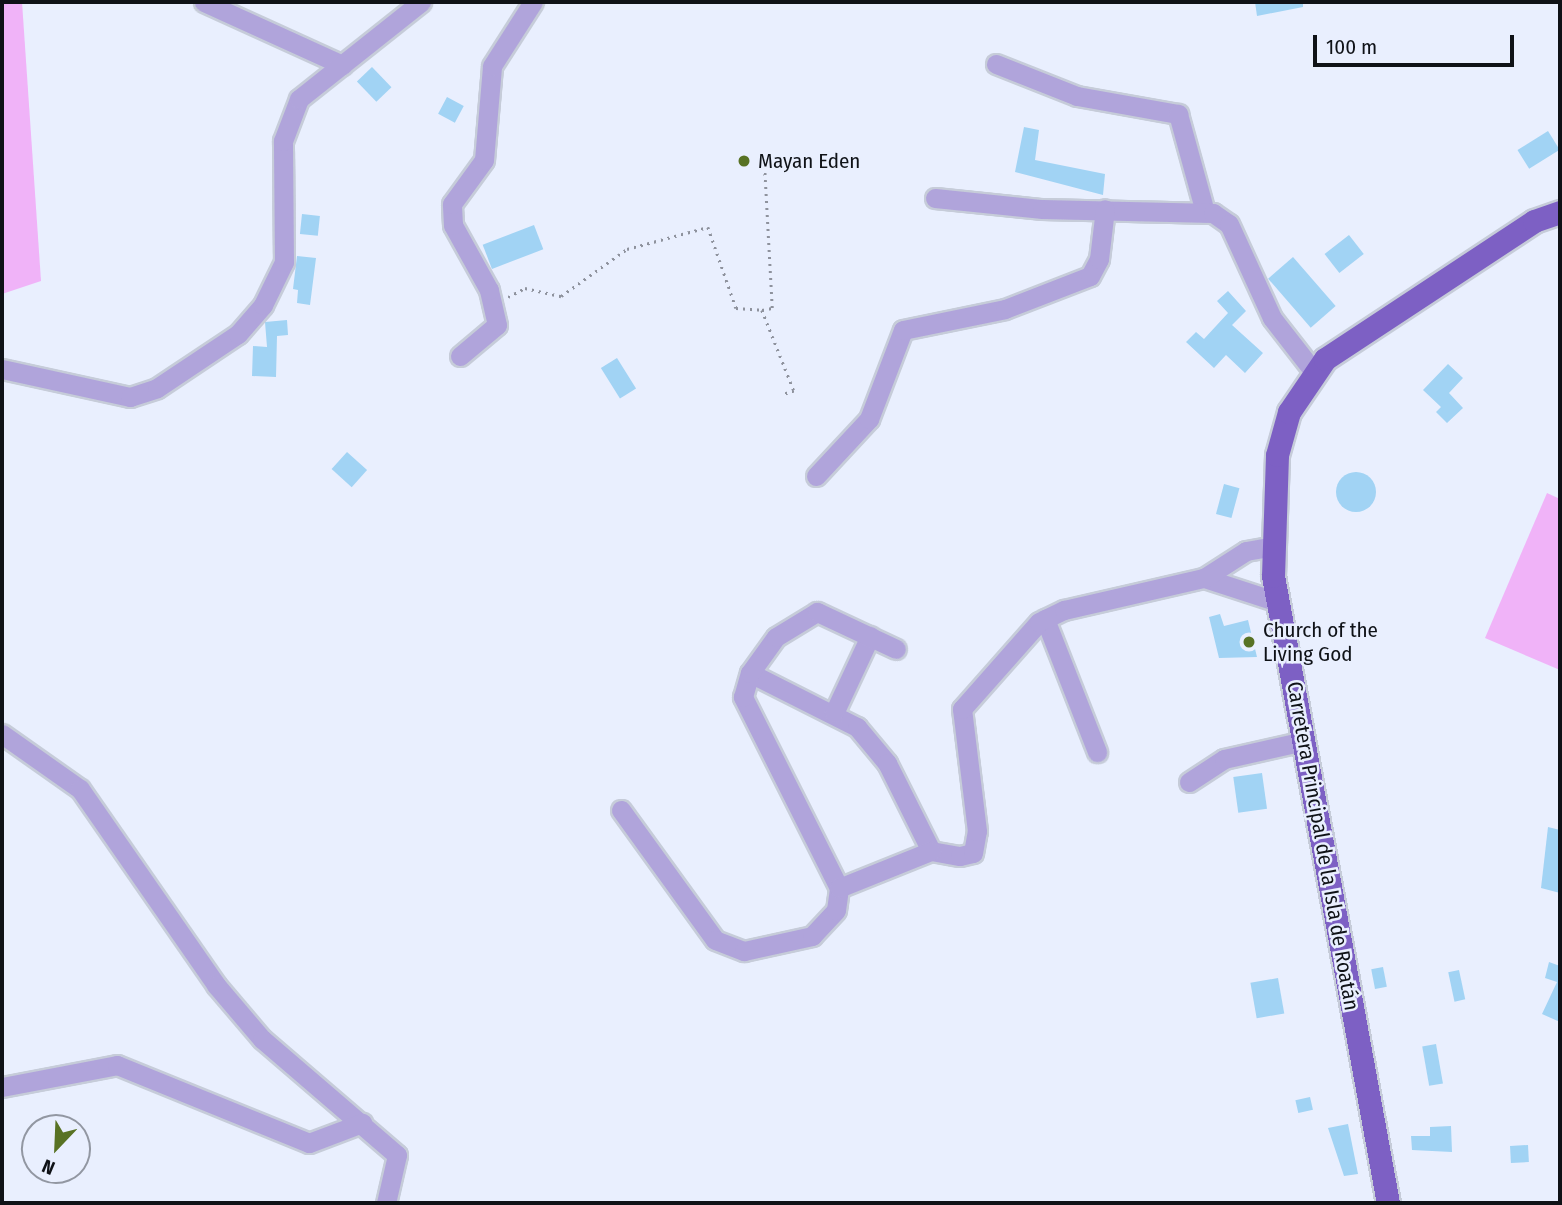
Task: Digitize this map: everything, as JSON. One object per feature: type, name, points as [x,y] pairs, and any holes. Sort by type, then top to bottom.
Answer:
[{"type":"main road","name":"Carretera Principal de la Isla de Roatán","points":[[1388,1203],[1278,602],[1273,546],[1277,455],[1289,412],[1314,372],[1534,221],[1560,212]]},
{"type":"street","points":[[204,2],[342,65]]},
{"type":"street","points":[[2,369],[130,397],[157,388],[238,334],[263,305],[284,262],[282,162],[290,116],[299,99],[421,2]]},
{"type":"street","points":[[460,356],[497,325],[493,305],[453,225],[453,204],[484,160],[492,66],[533,2]]},
{"type":"street","points":[[996,64],[1077,96],[1178,114],[1205,212]]},
{"type":"street","points":[[935,198],[1042,209],[1205,212],[1229,224],[1272,318],[1314,372]]},
{"type":"street","points":[[816,476],[869,419],[903,330],[1004,309],[1090,276],[1099,259],[1105,209]]},
{"type":"street","points":[[750,673],[834,713],[857,727],[887,763],[930,851],[948,858],[973,853],[977,831],[962,709],[1045,619],[1204,578],[1246,551],[1273,546]]},
{"type":"street","points":[[1204,578],[1278,602]]},
{"type":"street","points":[[621,810],[703,927],[727,947],[744,951],[812,936],[836,910],[839,888],[743,696],[750,673],[776,637],[817,612],[896,649]]},
{"type":"street","points":[[1045,619],[1097,752]]},
{"type":"street","points":[[834,713],[870,636]]},
{"type":"street","points":[[2,734],[80,789],[216,985],[262,1039],[362,1123],[399,1162],[387,1203]]},
{"type":"street","points":[[1189,782],[1224,759],[1304,741]]},
{"type":"street","points":[[839,888],[930,851]]},
{"type":"street","points":[[2,1087],[117,1065],[309,1143],[362,1123]]},
{"type":"path","points":[[493,305],[525,288],[561,296],[627,249],[708,227],[736,307],[762,310],[772,308],[764,159]]},
{"type":"path","points":[[762,310],[794,391],[782,395]]},
{"type":"shaded area","points":[[2,2],[22,2],[41,281],[2,294]]},
{"type":"shaded area","points":[[1547,493],[1560,499],[1560,670],[1485,638]]},
{"type":"building","points":[[1255,2],[1303,2],[1303,7],[1257,16]]},
{"type":"building","points":[[372,67],[391,87],[376,102],[357,82]]},
{"type":"building","points":[[447,97],[464,106],[455,123],[438,114]]},
{"type":"building","points":[[1024,127],[1039,130],[1035,160],[1105,174],[1103,195],[1015,172]]},
{"type":"building","points":[[1548,131],[1560,150],[1529,169],[1517,150]]},
{"type":"building","points":[[302,214],[320,216],[318,236],[300,234]]},
{"type":"building","points":[[534,225],[543,249],[492,269],[483,245]]},
{"type":"building","points":[[1349,235],[1364,254],[1339,273],[1325,254]]},
{"type":"building","points":[[297,256],[316,258],[310,305],[297,303],[298,290],[293,289]]},
{"type":"building","points":[[1293,257],[1336,306],[1311,328],[1268,279]]},
{"type":"building","points":[[1228,291],[1246,311],[1232,325],[1263,353],[1245,373],[1226,355],[1214,368],[1186,342],[1196,332],[1204,339],[1228,313],[1217,301]]},
{"type":"building","points":[[287,320],[288,335],[277,336],[276,377],[252,376],[253,346],[267,347],[265,322]]},
{"type":"building","points":[[617,358],[636,389],[620,399],[601,368]]},
{"type":"building","points":[[1448,364],[1463,378],[1449,393],[1463,408],[1447,423],[1436,412],[1441,407],[1423,390]]},
{"type":"building","points":[[347,452],[367,470],[352,487],[332,469]]},
{"type":"building","points":[[1356,472],[1370,478],[1376,492],[1370,506],[1356,512],[1342,506],[1336,492],[1342,478]]},
{"type":"building","points":[[1224,484],[1239,488],[1231,518],[1216,514]]},
{"type":"building","points":[[1220,614],[1224,626],[1248,620],[1257,657],[1219,658],[1209,617]]},
{"type":"building","points":[[1262,773],[1267,809],[1238,813],[1233,777]]},
{"type":"building","points":[[1548,827],[1560,830],[1560,893],[1541,888]]},
{"type":"building","points":[[1549,962],[1560,966],[1560,1022],[1542,1014],[1557,982],[1545,978]]},
{"type":"building","points":[[1383,967],[1387,987],[1375,989],[1371,969]]},
{"type":"building","points":[[1459,970],[1465,999],[1454,1002],[1448,972]]},
{"type":"building","points":[[1278,978],[1284,1013],[1257,1018],[1250,983]]},
{"type":"building","points":[[1436,1044],[1443,1083],[1429,1086],[1422,1046]]},
{"type":"building","points":[[1310,1097],[1313,1110],[1298,1113],[1295,1100]]},
{"type":"building","points":[[1348,1124],[1358,1174],[1344,1176],[1328,1128]]},
{"type":"building","points":[[1451,1126],[1452,1152],[1412,1150],[1411,1136],[1430,1136],[1430,1127]]},
{"type":"building","points":[[1528,1145],[1529,1162],[1511,1163],[1510,1146]]},
{"type":"place","name":"Mayan Eden","points":[[744,161]]},
{"type":"place","name":"Church of the Living God","points":[[1249,642]]}]
